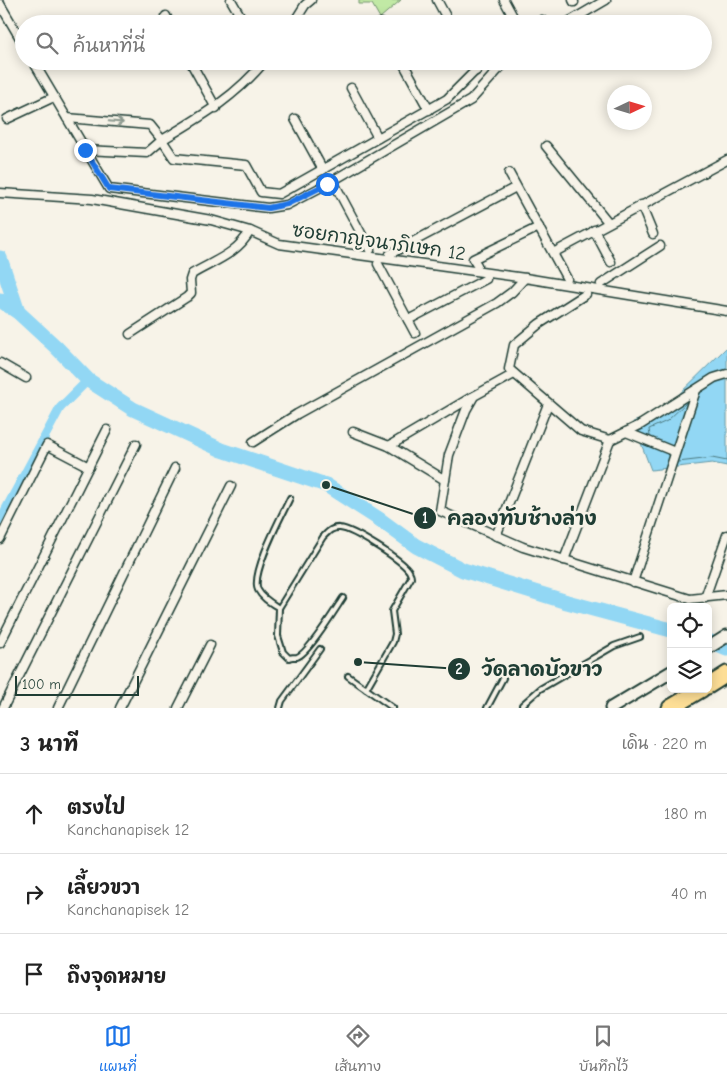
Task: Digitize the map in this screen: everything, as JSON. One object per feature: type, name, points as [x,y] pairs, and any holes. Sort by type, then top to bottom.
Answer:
[{"type":"highway","points":[[712,684],[727,674]]},
{"type":"highway","points":[[670,708],[696,693]]},
{"type":"main road","points":[[712,645],[727,636]]},
{"type":"main road","points":[[612,708],[667,674]]},
{"type":"street","points":[[231,0],[239,15]]},
{"type":"street","points":[[437,0],[445,15]]},
{"type":"street","points":[[504,0],[513,15]]},
{"type":"street","points":[[580,15],[606,0]]},
{"type":"street","points":[[299,15],[306,2]]},
{"type":"street","points":[[0,4],[15,30]]},
{"type":"street","points":[[38,70],[109,189],[268,208],[287,204],[332,181],[471,100],[498,70]]},
{"type":"street","points":[[195,70],[216,108]]},
{"type":"street","points":[[85,150],[147,153],[162,140],[216,108],[249,80],[257,70]]},
{"type":"street","points":[[407,70],[429,110]]},
{"type":"street","points":[[67,118],[150,125],[174,158],[246,165],[262,192],[279,194],[429,110],[455,92],[476,70]]},
{"type":"street","points":[[351,88],[378,138]]},
{"type":"street","points":[[8,119],[54,97]]},
{"type":"street","points":[[295,119],[323,170]]},
{"type":"street","points":[[546,146],[608,222]]},
{"type":"street","points":[[553,253],[727,160]]},
{"type":"street","points":[[509,173],[567,279]]},
{"type":"street","points":[[332,181],[370,250]]},
{"type":"street","points":[[390,254],[516,186]]},
{"type":"street","name":"ซอยกาญจนาภิเษก 12","points":[[0,193],[92,199],[211,220],[250,231],[279,244],[525,278],[727,310]]},
{"type":"street","points":[[641,205],[653,234]]},
{"type":"street","points":[[477,265],[473,259],[539,228]]},
{"type":"street","points":[[594,230],[611,262]]},
{"type":"street","points":[[130,334],[187,297],[191,293],[190,280],[192,274],[236,249],[243,243],[250,231]]},
{"type":"street","points":[[601,284],[660,246]]},
{"type":"street","points":[[377,262],[415,333]]},
{"type":"street","points":[[253,442],[296,414],[497,303],[512,292],[525,278]]},
{"type":"street","points":[[408,320],[486,279]]},
{"type":"street","points":[[586,294],[540,324],[514,345],[510,369],[581,432],[610,440],[714,378],[727,374]]},
{"type":"street","points":[[0,363],[26,378]]},
{"type":"street","points":[[389,446],[514,374]]},
{"type":"street","points":[[633,582],[696,390]]},
{"type":"street","points":[[474,396],[466,410],[449,455],[440,511],[523,547],[690,599],[727,595]]},
{"type":"street","points":[[496,536],[548,404]]},
{"type":"street","points":[[0,643],[107,430]]},
{"type":"street","points":[[353,432],[389,446],[445,480]]},
{"type":"street","points":[[626,432],[675,452]]},
{"type":"street","points":[[564,560],[610,440]]},
{"type":"street","points":[[2,708],[136,444]]},
{"type":"street","points":[[0,539],[47,445],[88,467]]},
{"type":"street","points":[[58,708],[175,468]]},
{"type":"street","points":[[120,708],[232,486]]},
{"type":"street","points":[[706,598],[727,536]]},
{"type":"street","points":[[178,708],[210,646]]},
{"type":"lane","points":[[279,608],[263,597],[258,590],[256,582],[260,564],[290,498]]},
{"type":"lane","points":[[343,598],[310,644],[296,657],[289,658],[283,652],[278,636],[279,608],[323,536],[332,528],[340,528],[366,538],[404,566],[410,573],[411,578],[392,611],[391,616],[395,634],[393,642],[366,689]]},
{"type":"lane","points":[[522,708],[522,705],[548,684],[614,646],[640,637]]},
{"type":"lane","points":[[280,708],[282,701],[320,649]]},
{"type":"lane","points":[[348,676],[393,708]]},
{"type":"lane","points":[[487,708],[503,678]]},
{"type":"green space","points":[[359,0],[401,0],[384,15],[378,15],[372,4],[359,4]]},
{"type":"water","points":[[727,347],[727,466],[712,463],[651,470],[633,422],[661,412]]},
{"type":"waterway","points":[[0,258],[18,312]]},
{"type":"waterway","points":[[0,300],[18,312],[88,380],[133,409],[222,450],[326,485],[379,519],[416,546],[463,570],[567,602],[667,629]]},
{"type":"waterway","points":[[0,520],[60,408],[88,380]]},
{"type":"waterway","points":[[712,643],[727,649]]},
{"type":"place","name":"คลองทับช้างล่าง","points":[[326,485]]},
{"type":"place","name":"วัดลาดบัวขาว","points":[[358,662]]},
{"type":"route","points":[[85,150],[109,189],[268,208],[287,204],[327,184]]}]
